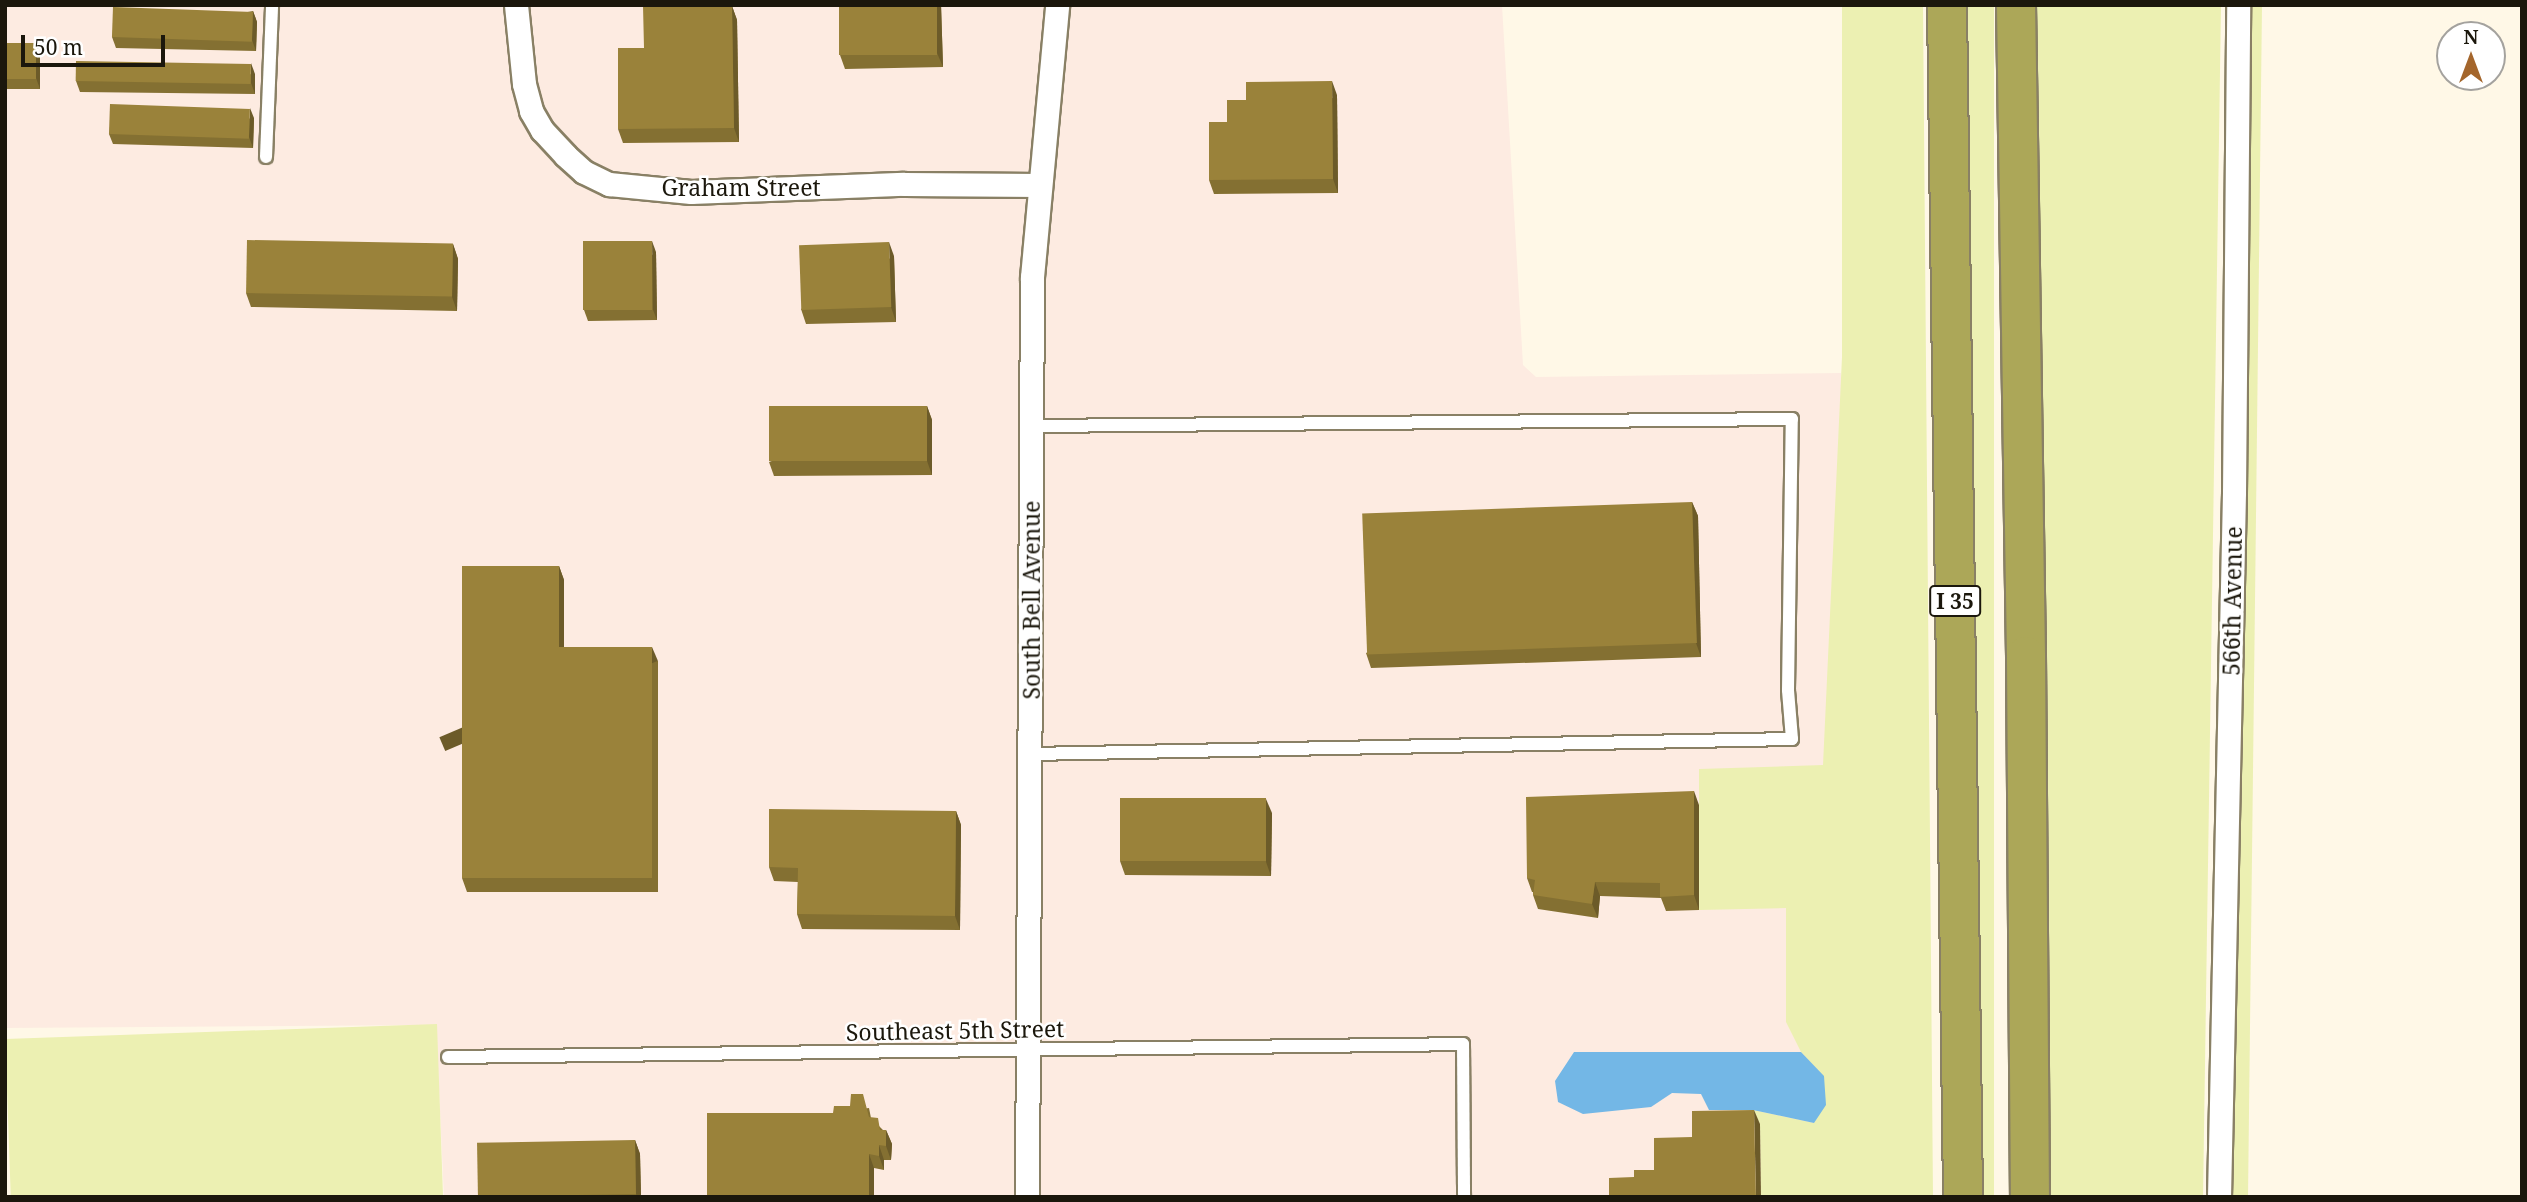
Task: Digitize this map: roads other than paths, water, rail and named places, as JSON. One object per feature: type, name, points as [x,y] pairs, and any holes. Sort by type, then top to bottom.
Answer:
[{"type":"highway","name":"I 35","points":[[1947,5],[1963,1197]]},
{"type":"highway","points":[[2015,5],[2026,670],[2030,1197]]},
{"type":"street","name":"South Bell Avenue","points":[[1027,1197],[1032,277],[1057,5]]},
{"type":"street","name":"566th Avenue","points":[[2219,1197],[2234,492],[2238,5]]},
{"type":"street","name":"Graham Street","points":[[516,9],[531,111],[541,130],[584,172],[609,184],[691,192],[904,184],[1040,185]]},
{"type":"lane","points":[[266,157],[272,5]]},
{"type":"lane","points":[[1031,754],[1792,739],[1788,690],[1792,419],[1032,426]]},
{"type":"lane","name":"Southeast 5th Street","points":[[448,1057],[1463,1044],[1464,1197]]},
{"type":"water","points":[[1574,1052],[1801,1052],[1824,1076],[1826,1105],[1814,1123],[1753,1110],[1709,1110],[1701,1094],[1672,1093],[1651,1107],[1583,1114],[1558,1102],[1555,1081]]}]
